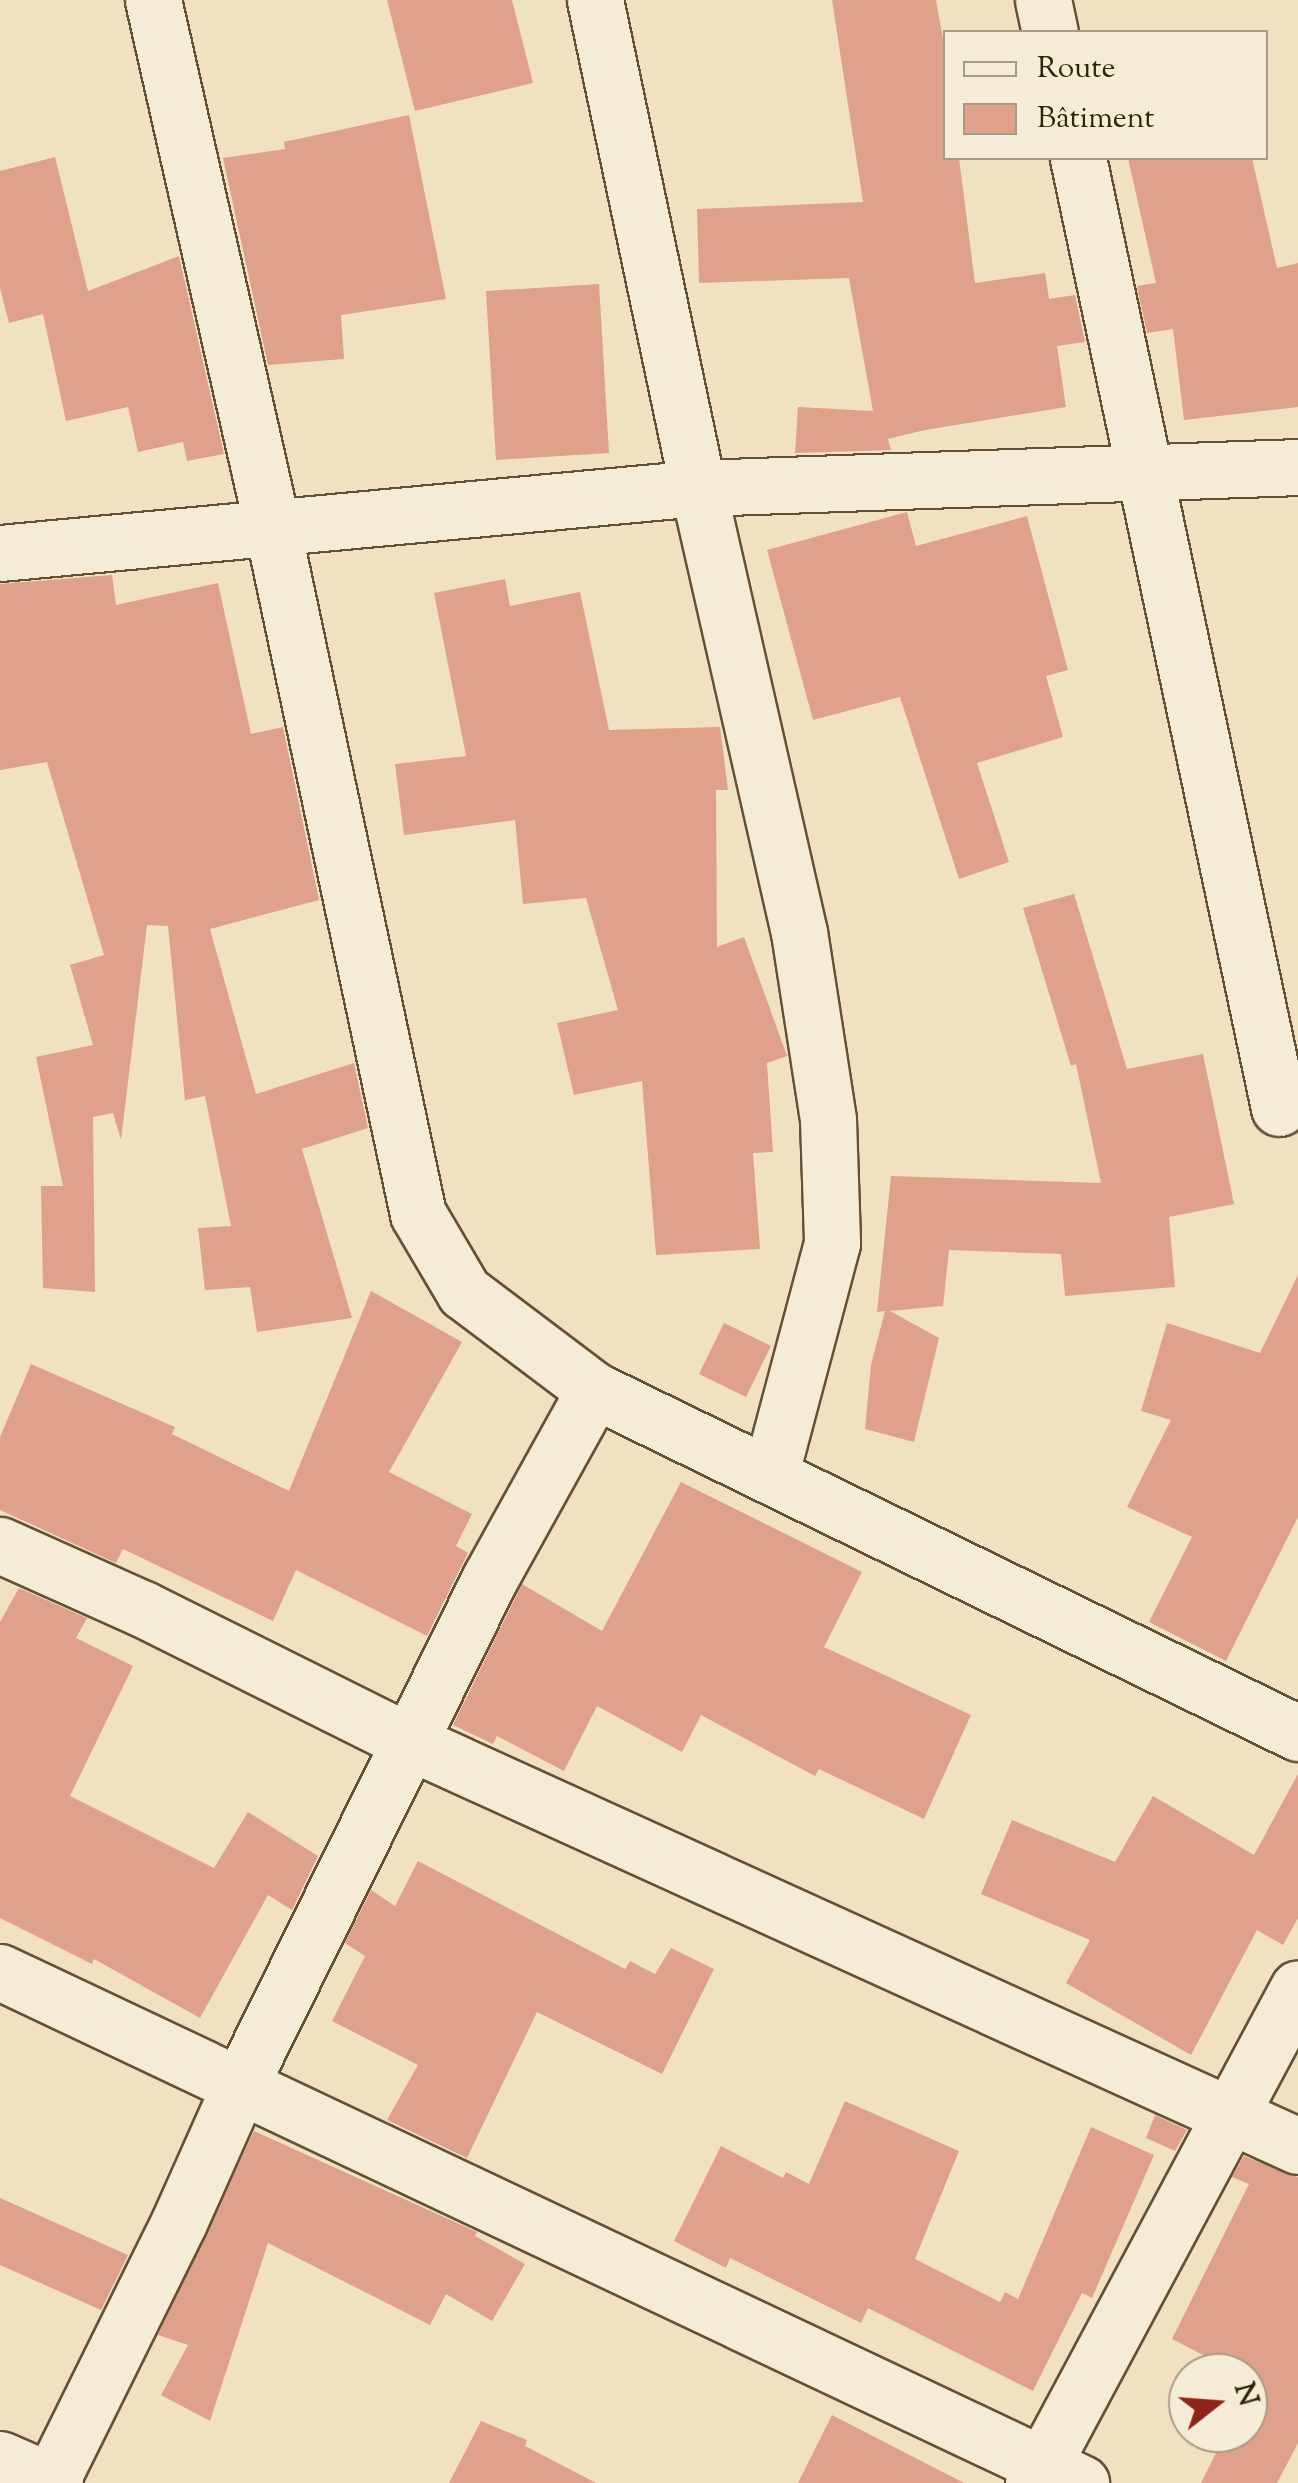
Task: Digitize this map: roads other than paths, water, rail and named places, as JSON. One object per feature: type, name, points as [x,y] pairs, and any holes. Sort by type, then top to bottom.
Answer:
[{"type":"street","points":[[153,0],[272,526],[418,1214],[464,1292],[594,1390],[1298,1732]]},
{"type":"street","points":[[595,0],[698,488],[798,932],[828,1120],[832,1243],[770,1476]]},
{"type":"street","points":[[1043,0],[1050,30]]},
{"type":"street","points":[[1078,160],[1279,1108]]},
{"type":"street","points":[[0,552],[698,488],[1298,468]]},
{"type":"street","points":[[0,2459],[52,2482],[179,2222],[241,2083],[490,1578],[594,1390]]},
{"type":"street","points":[[0,1546],[143,1609],[412,1742],[1298,2146]]},
{"type":"street","points":[[0,1972],[241,2083],[1052,2477],[1298,1988]]}]
